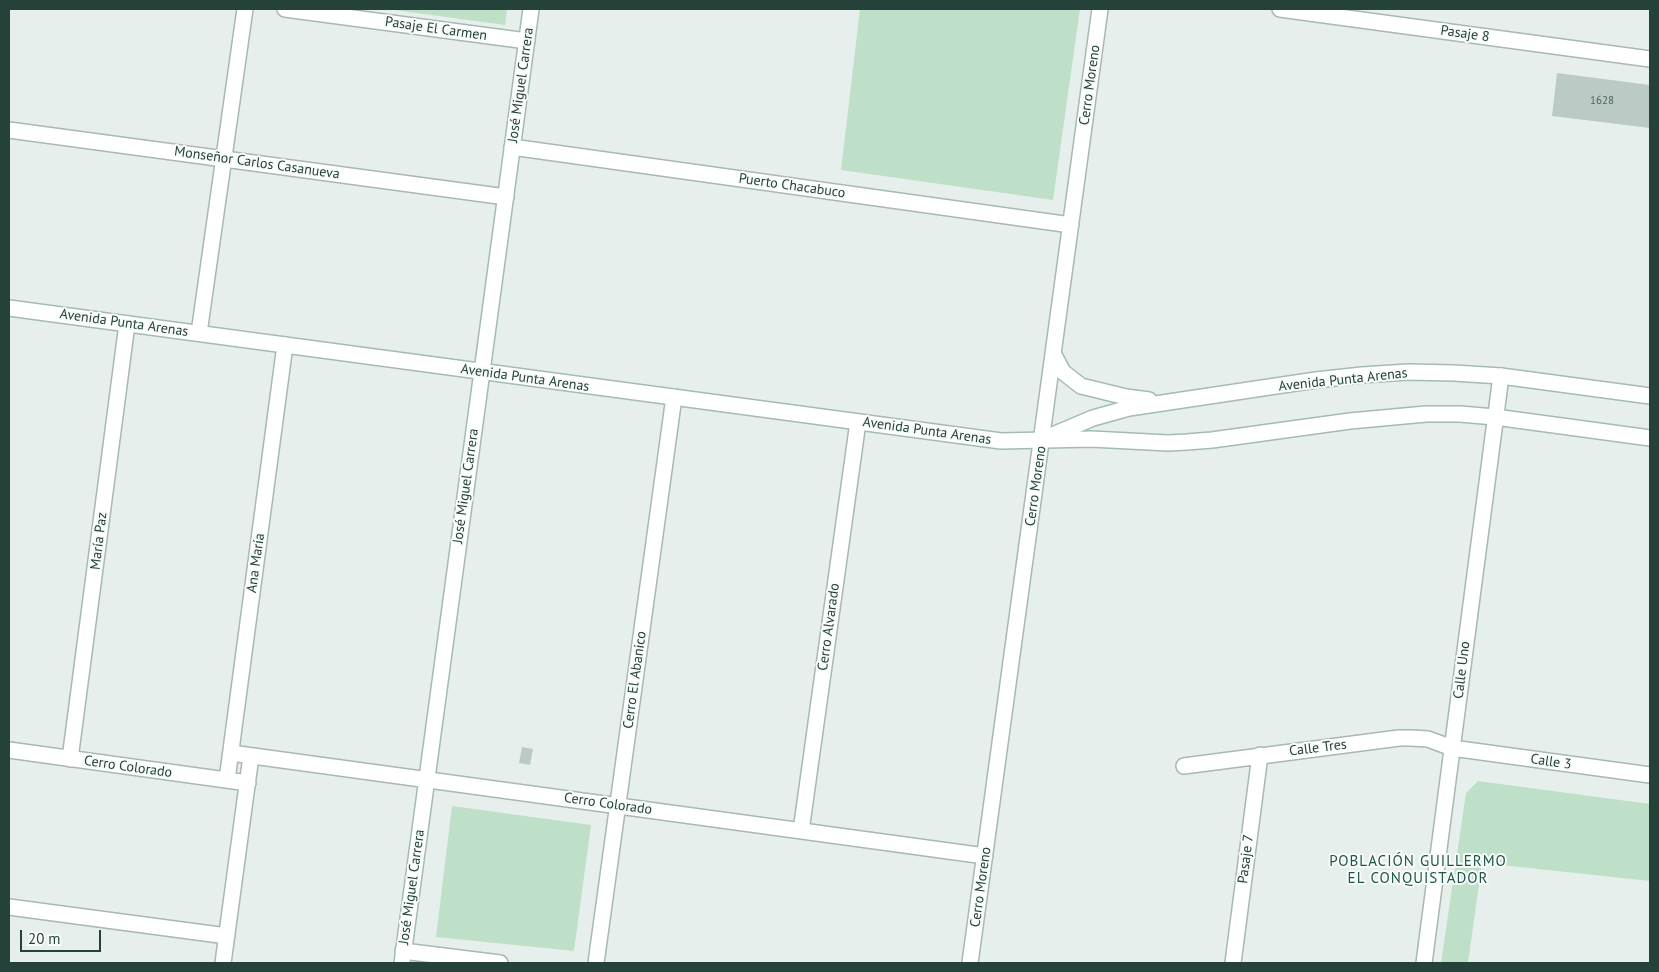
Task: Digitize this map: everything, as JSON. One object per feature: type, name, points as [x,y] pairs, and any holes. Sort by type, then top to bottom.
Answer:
[{"type":"street","points":[[199,334],[244,9]]},
{"type":"street","name":"Pasaje El Carmen","points":[[285,9],[527,41]]},
{"type":"street","name":"José Miguel Carrera","points":[[402,957],[531,9]]},
{"type":"street","name":"Cerro Moreno","points":[[970,963],[1100,9]]},
{"type":"street","name":"Pasaje 8","points":[[1280,9],[1650,59]]},
{"type":"street","name":"Monseñor Carlos Casanueva","points":[[9,130],[506,198]]},
{"type":"street","name":"Puerto Chacabuco","points":[[512,147],[1071,225]]},
{"type":"street","name":"Avenida Punta Arenas","points":[[9,308],[1001,441],[1091,439],[1168,443],[1187,442],[1388,417],[1460,414],[1650,438]]},
{"type":"street","name":"María Paz","points":[[70,759],[127,324]]},
{"type":"street","name":"Ana María","points":[[227,780],[285,345]]},
{"type":"street","points":[[1054,354],[1063,372],[1081,386],[1126,397],[1165,402]]},
{"type":"street","name":"Avenida Punta Arenas","points":[[1042,440],[1093,418],[1129,408],[1316,380],[1362,375],[1408,372],[1501,376],[1650,396]]},
{"type":"street","name":"Calle Uno","points":[[1424,963],[1501,376]]},
{"type":"street","name":"Cerro El Abanico","points":[[596,963],[674,397]]},
{"type":"street","name":"Cerro Alvarado","points":[[801,831],[858,422]]},
{"type":"street","name":"Calle Tres","points":[[1184,766],[1399,738],[1428,739],[1452,748]]},
{"type":"street","name":"Calle 3","points":[[1452,748],[1650,775]]},
{"type":"street","name":"Cerro Colorado","points":[[9,750],[248,783]]},
{"type":"street","name":"Cerro Colorado","points":[[231,753],[985,856]]},
{"type":"street","points":[[223,963],[251,756]]},
{"type":"street","name":"Pasaje 7","points":[[1233,963],[1260,756]]},
{"type":"street","points":[[9,907],[227,936]]},
{"type":"street","points":[[402,957],[500,963]]},
{"type":"green space","points":[[387,9],[507,9],[505,25]]},
{"type":"green space","points":[[860,9],[1080,9],[1053,200],[841,170]]},
{"type":"green space","points":[[1478,781],[1650,804],[1650,881],[1482,863],[1468,963],[1441,963],[1466,793]]},
{"type":"green space","points":[[452,806],[591,825],[574,951],[436,937]]},
{"type":"building","points":[[1557,73],[1650,85],[1650,128],[1552,116]]},
{"type":"building","points":[[522,747],[533,749],[530,765],[519,763]]},
{"type":"district","name":"POBLACIÓN GUILLERMO EL CONQUISTADOR","points":[[1418,870]]}]
